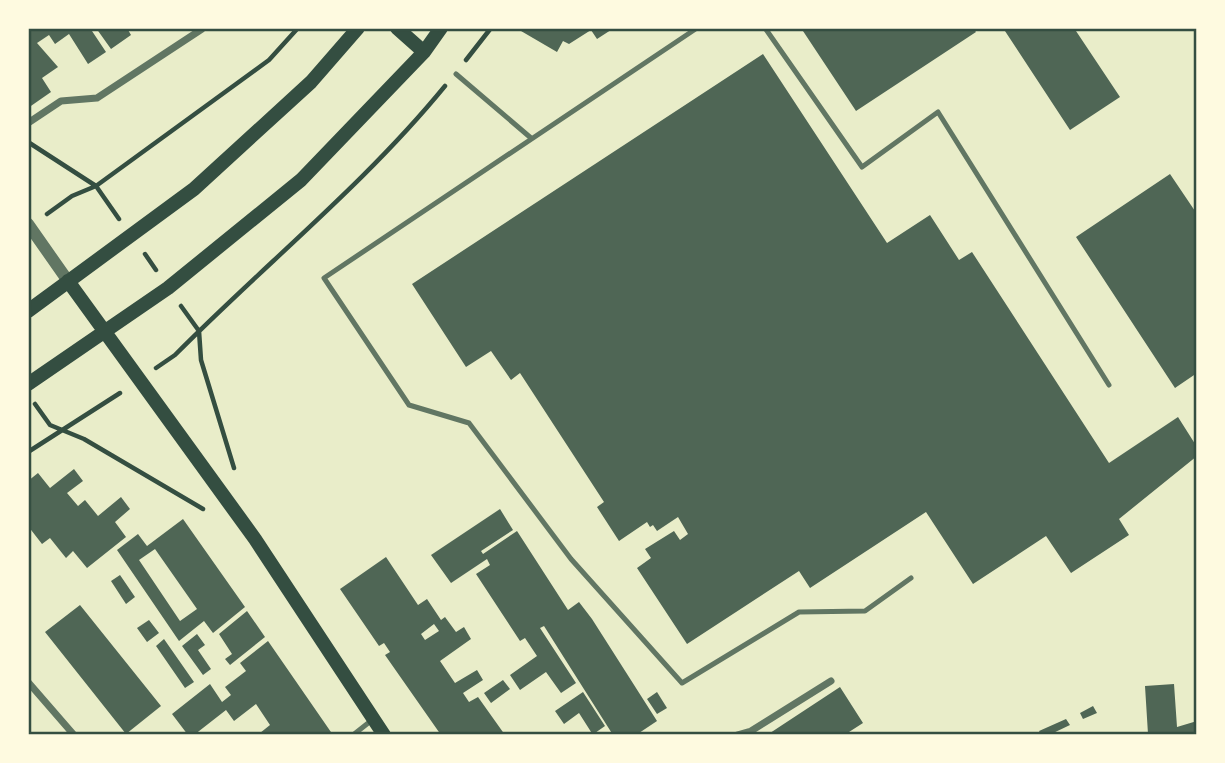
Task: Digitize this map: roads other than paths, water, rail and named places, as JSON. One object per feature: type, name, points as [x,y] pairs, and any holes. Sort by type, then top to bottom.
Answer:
[{"type":"main road","points":[[28,311],[194,189],[311,82],[358,28]]},
{"type":"main road","points":[[397,28],[424,52]]},
{"type":"main road","points":[[28,384],[168,288],[301,180],[424,52],[441,28]]},
{"type":"main road","points":[[68,281],[255,539],[384,735]]},
{"type":"street","points":[[28,122],[61,101],[97,98],[202,29]]},
{"type":"street","points":[[29,225],[68,281]]},
{"type":"street","points":[[737,735],[751,732],[831,681]]},
{"type":"street","points":[[28,682],[74,735]]},
{"type":"lane","points":[[697,28],[324,278],[409,405],[469,423],[571,559],[682,683],[799,612],[864,611],[911,578]]},
{"type":"lane","points":[[765,28],[862,167],[938,112],[1109,385]]},
{"type":"lane","points":[[456,74],[531,138]]},
{"type":"lane","points":[[353,735],[373,719]]}]
